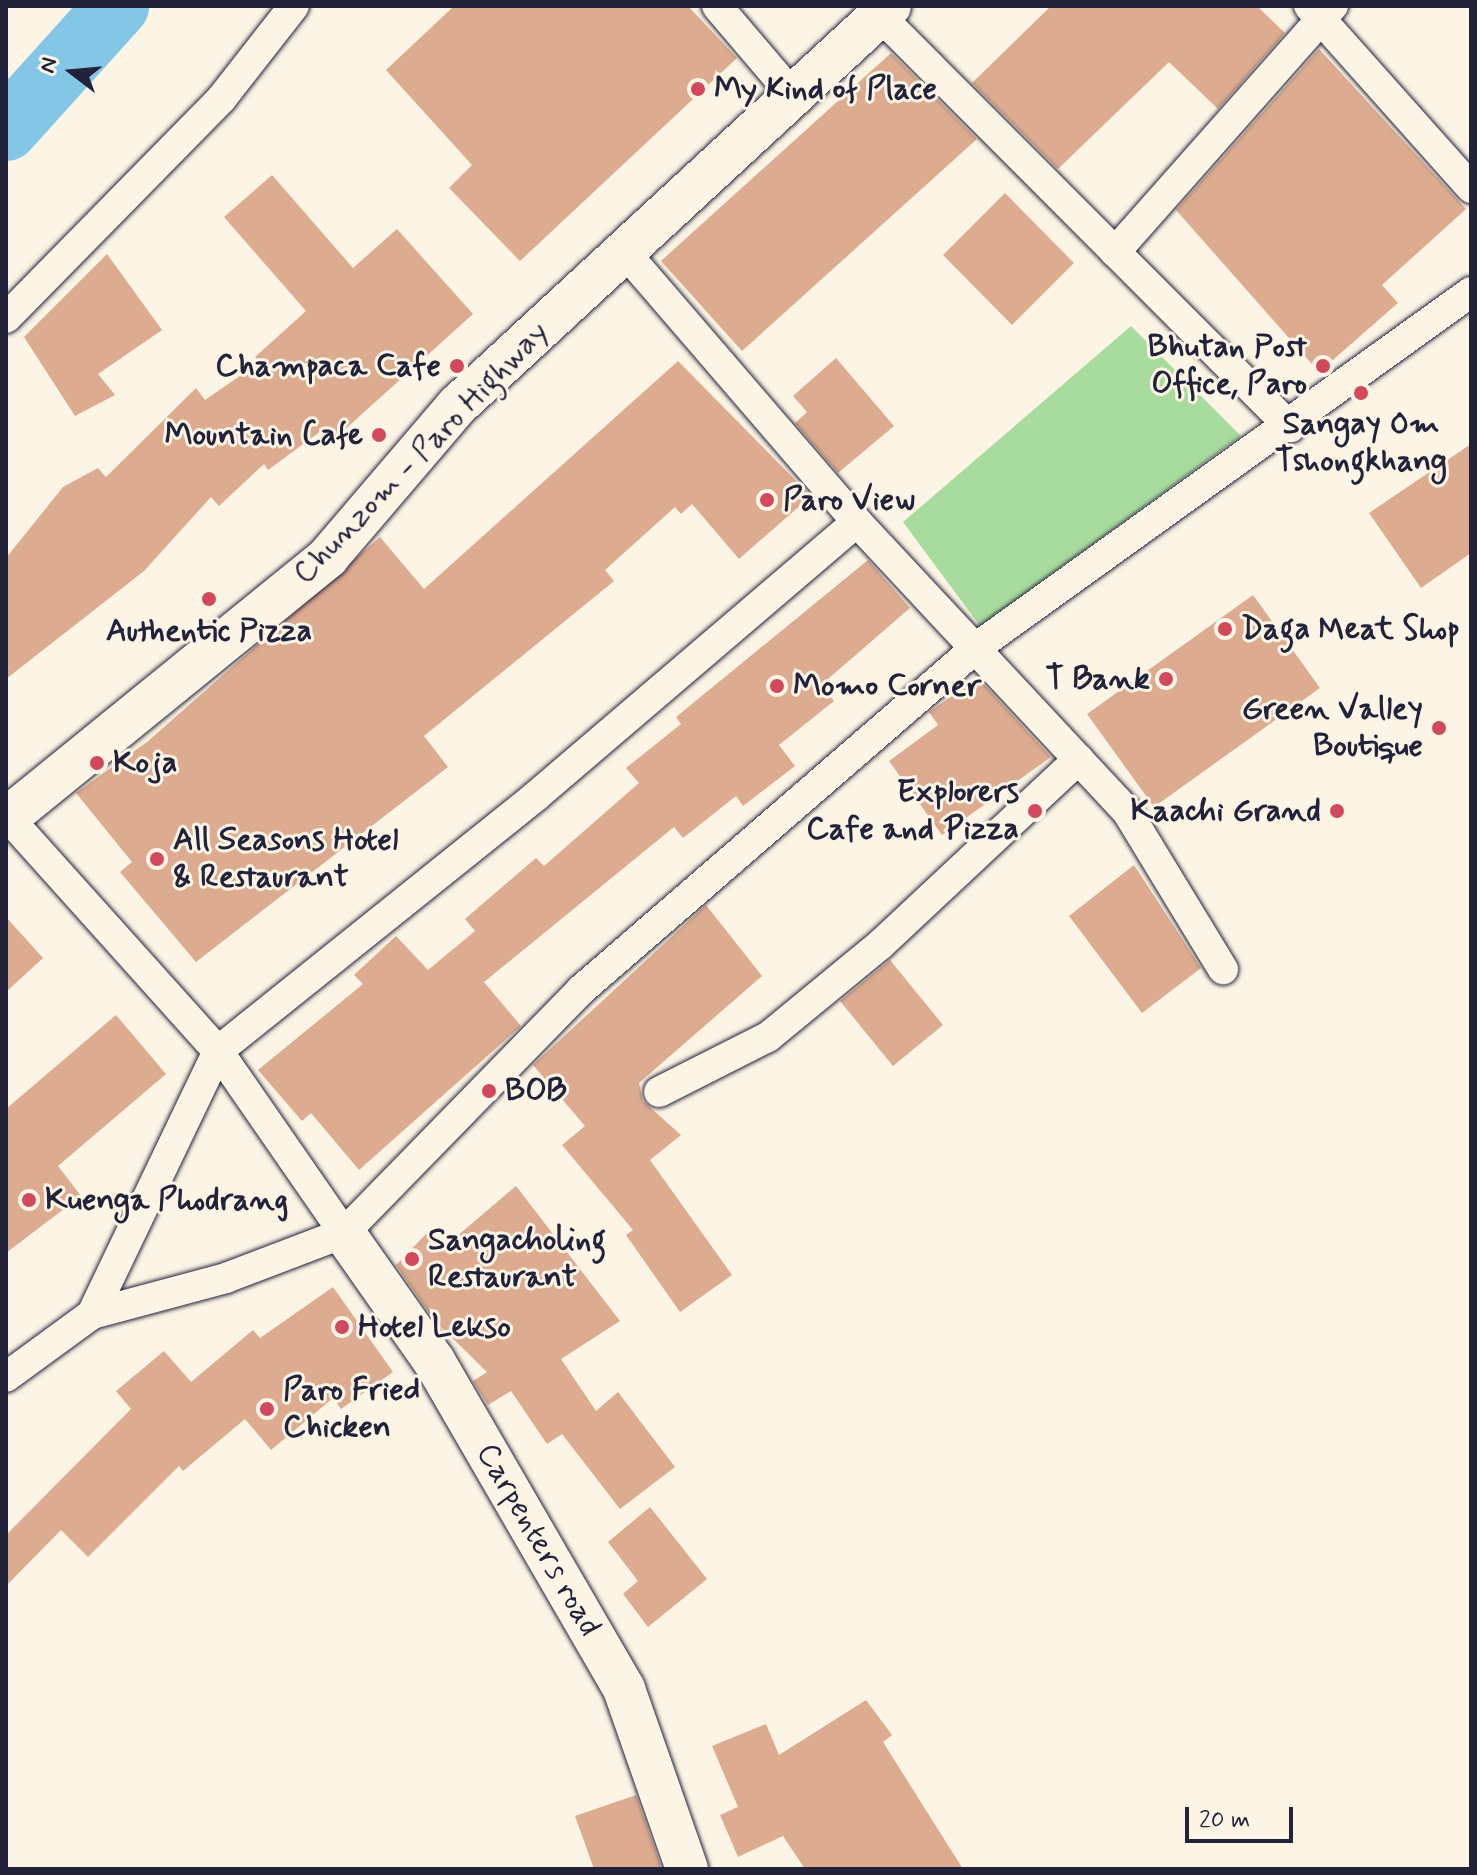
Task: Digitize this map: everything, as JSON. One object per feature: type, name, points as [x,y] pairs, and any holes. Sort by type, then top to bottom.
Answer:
[{"type":"street","points":[[6,318],[222,98],[294,6]]},
{"type":"street","points":[[717,6],[792,94]]},
{"type":"street","points":[[1115,252],[1320,10],[1471,188]]},
{"type":"street","points":[[885,11],[1115,252],[1290,427]]},
{"type":"street","name":"Chunzom - Paro Highway","points":[[6,818],[328,557],[458,405],[885,11]]},
{"type":"street","points":[[623,250],[857,522],[977,647],[1128,813],[1223,969]]},
{"type":"street","points":[[6,1377],[92,1314],[226,1278],[344,1233],[581,990],[977,647],[1290,427],[1471,292]]},
{"type":"street","points":[[92,1314],[218,1051],[524,806],[857,522]]},
{"type":"street","points":[[659,1092],[768,1037],[880,945],[1079,759]]},
{"type":"street","points":[[6,818],[218,1051],[344,1233]]},
{"type":"street","name":"Carpenters road","points":[[344,1233],[434,1361],[624,1689],[687,1869]]},
{"type":"green space","points":[[1131,326],[1241,436],[980,626],[903,522]]},
{"type":"building","points":[[454,6],[688,6],[737,58],[520,261],[449,188],[472,165],[386,70]]},
{"type":"building","points":[[1051,6],[1257,6],[1285,33],[1218,109],[1169,62],[1058,169],[972,83]]},
{"type":"building","points":[[1319,49],[1466,209],[1382,285],[1398,303],[1319,372],[1176,210]]},
{"type":"building","points":[[891,53],[977,139],[742,351],[661,261]]},
{"type":"building","points":[[272,175],[353,268],[397,229],[473,314],[331,442],[321,431],[268,470],[264,464],[219,506],[211,497],[144,571],[6,679],[6,558],[63,487],[98,468],[106,477],[196,388],[205,400],[260,362],[255,357],[306,311],[224,217]]},
{"type":"building","points":[[1005,193],[1074,263],[1012,325],[943,255]]},
{"type":"building","points":[[107,254],[162,330],[98,374],[115,395],[75,416],[24,337]]},
{"type":"building","points":[[836,358],[894,426],[838,473],[795,423],[807,412],[793,396]]},
{"type":"building","points":[[678,361],[811,496],[739,559],[692,504],[681,514],[675,507],[605,570],[614,581],[424,736],[448,767],[196,962],[120,872],[132,862],[76,793],[147,742],[380,537],[424,589]]},
{"type":"building","points":[[1471,444],[1471,553],[1421,588],[1369,513]]},
{"type":"building","points":[[868,560],[910,608],[821,685],[834,701],[779,745],[795,766],[743,806],[736,796],[683,838],[674,827],[484,982],[521,1026],[359,1170],[311,1113],[302,1121],[258,1070],[363,984],[354,975],[396,936],[428,970],[475,931],[465,919],[536,858],[544,866],[639,783],[626,768],[681,724],[676,717]]},
{"type":"building","points":[[1253,595],[1320,688],[1154,807],[1087,714]]},
{"type":"building","points":[[978,678],[1051,757],[942,835],[889,761],[938,725],[929,712]]},
{"type":"building","points":[[1134,865],[1201,968],[1142,1013],[1069,916]]},
{"type":"building","points":[[706,905],[762,976],[639,1083],[643,1101],[681,1135],[650,1160],[732,1275],[680,1312],[626,1235],[633,1230],[562,1145],[585,1126],[533,1065]]},
{"type":"building","points":[[6,917],[43,958],[6,992]]},
{"type":"building","points":[[890,960],[943,1025],[893,1066],[840,1001]]},
{"type":"building","points":[[116,1015],[166,1074],[58,1166],[81,1196],[6,1253],[6,1109]]},
{"type":"building","points":[[516,1186],[620,1321],[561,1359],[596,1411],[618,1392],[675,1467],[620,1509],[562,1434],[547,1444],[511,1391],[488,1405],[473,1381],[487,1372],[434,1320],[396,1265],[427,1233],[443,1248]]},
{"type":"building","points":[[333,1287],[393,1372],[341,1409],[333,1398],[271,1450],[245,1419],[183,1471],[179,1466],[88,1557],[61,1530],[6,1586],[6,1535],[131,1409],[116,1391],[164,1351],[191,1382],[253,1330],[260,1338]]},
{"type":"building","points":[[650,1507],[707,1579],[648,1627],[623,1594],[638,1581],[608,1542]]},
{"type":"building","points":[[866,1700],[892,1735],[883,1742],[963,1869],[805,1869],[783,1836],[738,1857],[720,1815],[738,1807],[712,1746],[766,1724],[779,1755]]},
{"type":"building","points":[[636,1795],[662,1869],[594,1869],[575,1816]]},
{"type":"waterway","points":[[6,129],[117,6]]},
{"type":"place","name":"My Kind of Place","points":[[698,89]]},
{"type":"place","name":"Champaca Cafe","points":[[457,366]]},
{"type":"place","name":"Bhutan Post Office, Paro","points":[[1323,366]]},
{"type":"place","name":"Sangay Om Tshongkhang","points":[[1361,393]]},
{"type":"place","name":"Mountain Cafe","points":[[379,435]]},
{"type":"place","name":"Paro View","points":[[767,500]]},
{"type":"place","name":"Authentic Pizza","points":[[209,599]]},
{"type":"place","name":"Daga Meat Shop","points":[[1225,629]]},
{"type":"place","name":"T Bank","points":[[1166,679]]},
{"type":"place","name":"Momo Corner","points":[[777,686]]},
{"type":"place","name":"Green Valley Boutique","points":[[1439,728]]},
{"type":"place","name":"Koja","points":[[97,763]]},
{"type":"place","name":"Explorers Cafe and Pizza","points":[[1035,811]]},
{"type":"place","name":"Kaachi Grand","points":[[1337,811]]},
{"type":"place","name":"All Seasons Hotel & Restaurant","points":[[157,859]]},
{"type":"place","name":"BOB","points":[[489,1091]]},
{"type":"place","name":"Kuenga Phodrang","points":[[29,1200]]},
{"type":"place","name":"Sangacholing Restaurant","points":[[412,1259]]},
{"type":"place","name":"Hotel Lekso","points":[[342,1327]]},
{"type":"place","name":"Paro Fried Chicken","points":[[267,1409]]}]
